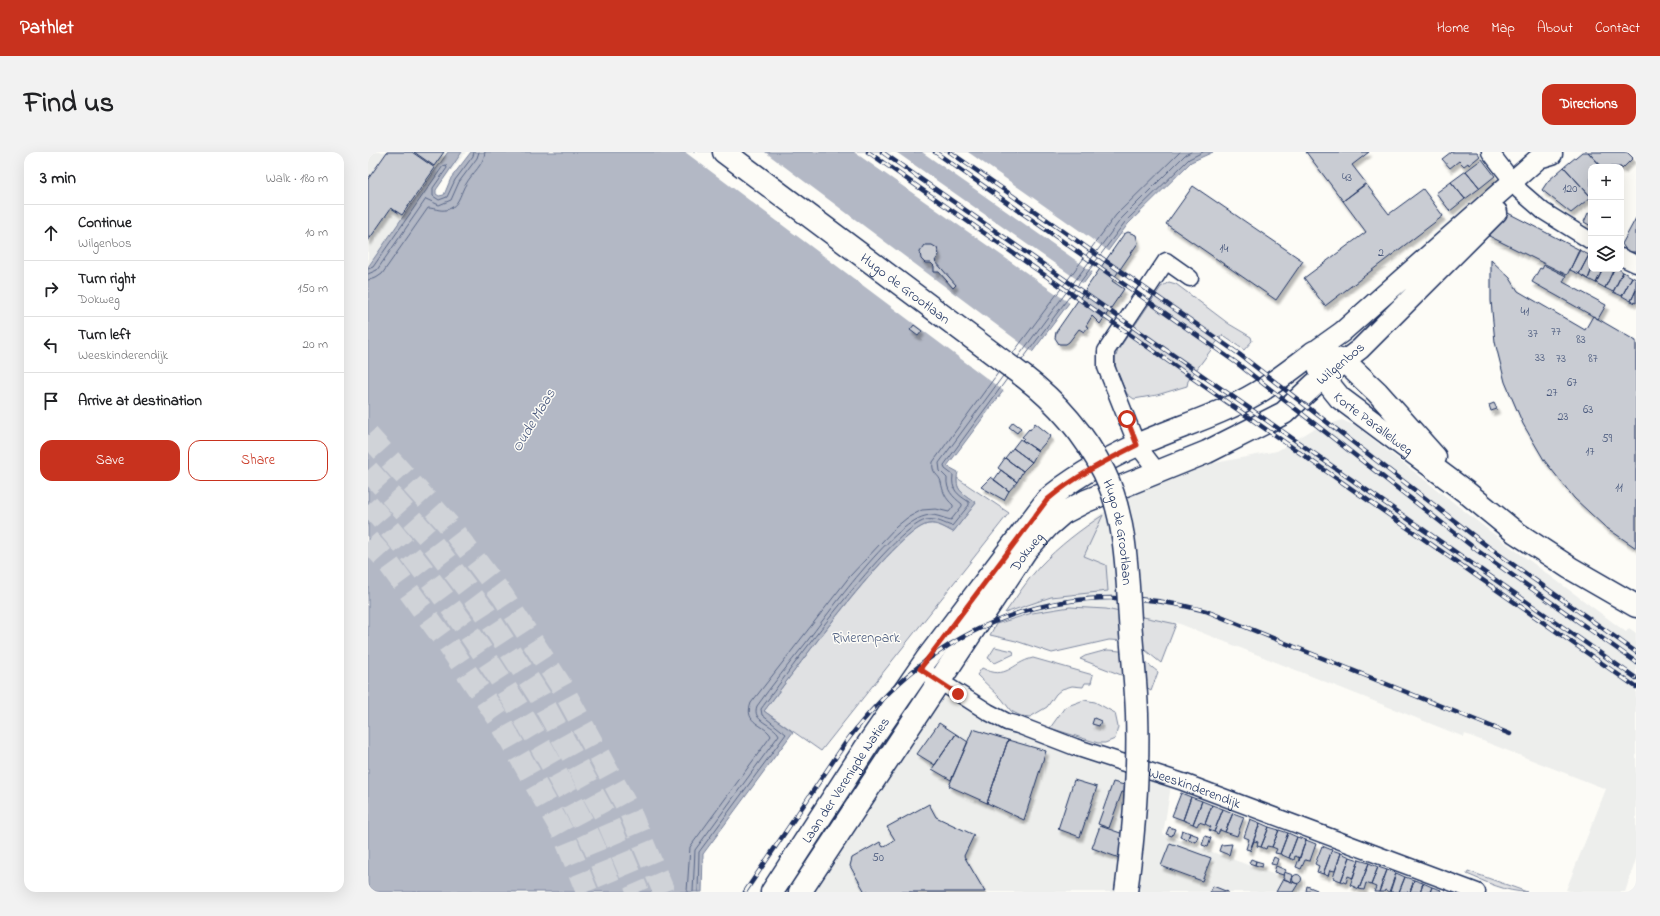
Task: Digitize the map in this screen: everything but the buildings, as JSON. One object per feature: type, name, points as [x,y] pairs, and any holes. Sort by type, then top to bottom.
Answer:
[{"type":"main road","name":"Hugo de Grootlaan","points":[[724,152],[1046,393],[1084,438],[1104,473],[1118,511],[1126,562],[1137,713],[1137,779],[1134,830],[1126,892]]},
{"type":"main road","name":"Korte Parallelweg","points":[[1314,352],[1344,361],[1377,392],[1466,492]]},
{"type":"main road","name":"Korte Parallelweg","points":[[1314,352],[1323,377],[1340,398],[1466,492],[1515,532],[1570,568],[1636,606]]},
{"type":"main road","name":"Wilgenbos","points":[[1137,445],[1209,416],[1257,393],[1314,352]]},
{"type":"main road","name":"Wilgenbos","points":[[1157,471],[1207,452],[1284,413],[1323,377],[1344,361]]},
{"type":"main road","name":"Dokweg","points":[[920,669],[1047,500],[1060,489],[1092,468],[1137,445]]},
{"type":"main road","name":"Dokweg","points":[[939,681],[1026,550],[1048,526],[1063,513],[1086,501],[1157,471]]},
{"type":"main road","name":"Laan der Verenigde Naties","points":[[772,892],[920,669]]},
{"type":"main road","name":"Laan der Verenigde Naties","points":[[800,892],[939,681]]},
{"type":"street","points":[[1490,152],[1516,186],[1543,210],[1588,239]]},
{"type":"street","points":[[1516,186],[1539,158],[1553,153]]},
{"type":"street","name":"Wilgenbos","points":[[1314,352],[1342,332],[1516,186]]},
{"type":"street","name":"Wilgenbos","points":[[1344,361],[1360,348],[1480,228],[1516,186]]},
{"type":"street","points":[[1624,258],[1636,264]]},
{"type":"street","points":[[1157,471],[1137,445],[1106,367],[1106,352],[1166,261],[1190,278]]},
{"type":"street","name":"Weeskinderendijk","points":[[920,669],[988,712],[1007,722],[1088,751],[1183,782],[1477,892]]},
{"type":"shaded area","points":[[368,152],[466,152],[368,274]]},
{"type":"shaded area","points":[[1342,420],[1356,426],[1491,532],[1626,632],[1629,628],[1636,633],[1636,859],[1625,892],[1573,892],[1566,890],[1606,789],[1465,734],[1464,737],[1175,622],[1171,632],[1037,621],[1026,586],[1063,545],[1098,516],[1134,493],[1166,479],[1172,480],[1210,464],[1277,451],[1312,430]]},
{"type":"shaded area","points":[[938,696],[992,722],[1172,780],[1163,834],[1303,885],[1306,892],[813,892]]},
{"type":"green space","points":[[1169,282],[1176,284],[1229,324],[1251,337],[1252,341],[1244,350],[1222,335],[1188,381],[1187,386],[1157,395],[1134,399],[1127,394],[1116,370],[1115,359],[1118,350],[1161,287]]},
{"type":"green space","name":"Rivierenpark","points":[[957,478],[1009,513],[821,751],[764,711],[843,608],[892,552],[913,533],[928,524],[938,525],[953,532],[976,503],[960,490],[957,483]]},
{"type":"green space","points":[[1103,515],[1084,556],[1106,565],[1108,591],[1051,597],[1005,613],[1031,577],[1047,559],[1086,526]]},
{"type":"green space","points":[[1070,607],[1106,609],[1176,624],[1161,663],[1145,650],[1130,641],[1109,640],[1052,653],[1016,641],[990,635],[996,624],[1032,613]]},
{"type":"green space","points":[[995,647],[1013,651],[1014,654],[995,663],[988,658]]},
{"type":"green space","points":[[1107,650],[1135,655],[1158,672],[1151,691],[1129,678],[1080,659],[1085,656]]},
{"type":"green space","points":[[1033,658],[1093,675],[1091,683],[1085,683],[1083,687],[1072,686],[1062,689],[1056,694],[1047,707],[1030,717],[1021,716],[1011,711],[1002,699],[977,675],[982,668],[990,672],[1003,672]]},
{"type":"green space","points":[[1084,700],[1095,702],[1115,713],[1118,727],[1115,739],[1105,743],[1098,743],[1050,728],[1065,707]]},
{"type":"green space","points":[[1468,871],[1527,892],[1519,892],[1496,886],[1467,874]]},
{"type":"water","name":"Oude Maas","points":[[448,152],[462,152],[436,190],[436,194],[439,196],[444,195],[451,178],[471,152],[1213,152],[1191,162],[1128,224],[947,466],[958,472],[958,487],[976,503],[953,532],[938,525],[928,524],[912,533],[868,578],[843,608],[764,711],[793,732],[703,854],[702,892],[368,892],[368,267]]},
{"type":"pier","points":[[685,152],[765,152],[1034,353],[1005,392]]},
{"type":"pier","points":[[854,152],[896,152],[1085,285],[1071,304]]},
{"type":"pier","points":[[922,152],[968,152],[1110,252],[1094,273]]},
{"type":"tunnel","points":[[368,435],[448,524],[503,596],[562,687],[630,812],[664,892]]},
{"type":"tunnel","points":[[368,470],[427,536],[484,611],[540,697],[607,819],[638,892]]},
{"type":"tunnel","points":[[368,504],[400,541],[459,618],[512,698],[584,825],[613,892]]},
{"type":"tunnel","points":[[368,540],[386,560],[446,642],[498,718],[563,833],[587,892]]},
{"type":"railway","points":[[868,152],[1636,687]]},
{"type":"railway","points":[[882,152],[1636,678]]},
{"type":"railway","points":[[935,152],[1238,364],[1478,551],[1636,662]]},
{"type":"railway","points":[[950,152],[1239,354],[1487,546],[1636,652]]},
{"type":"railway","points":[[745,892],[846,742],[881,701],[919,666],[961,638],[1005,618],[1052,604],[1101,598],[1153,601],[1206,611],[1510,734]]},
{"type":"route","points":[[958,694],[920,669],[1047,500],[1060,489],[1092,468],[1137,445],[1127,419]]}]
